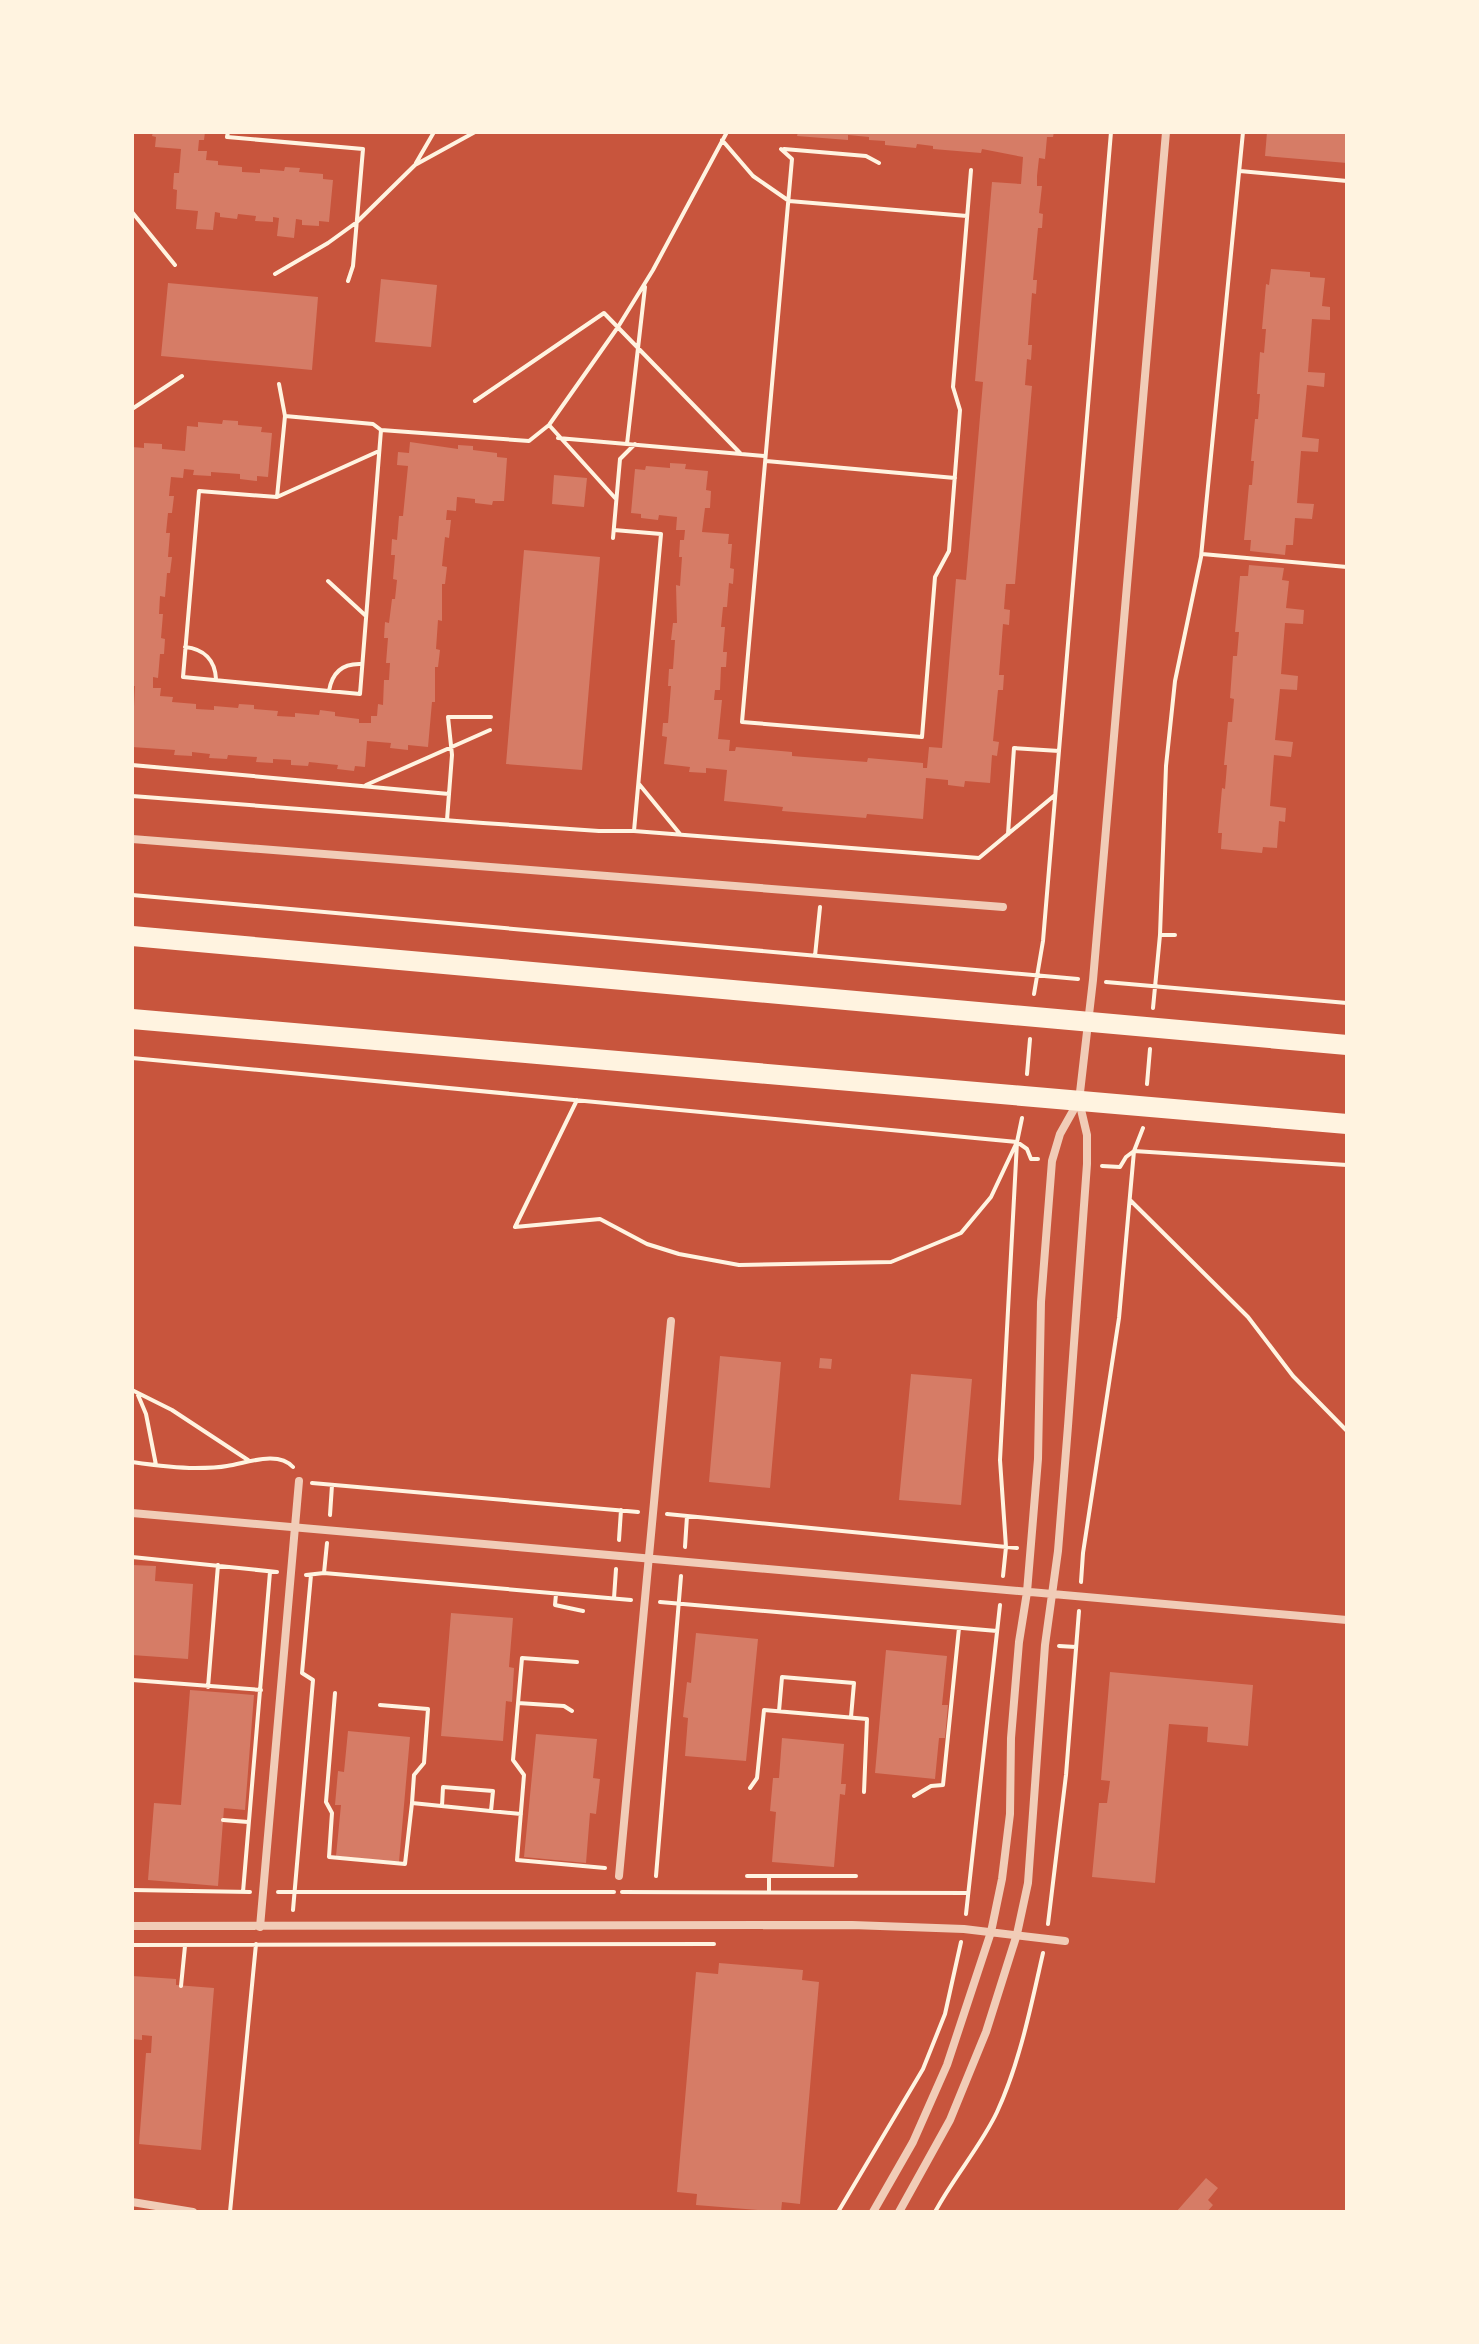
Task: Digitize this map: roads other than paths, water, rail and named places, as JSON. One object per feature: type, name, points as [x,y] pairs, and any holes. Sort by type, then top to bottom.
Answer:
[{"type":"main road","points":[[132,936],[1347,1045]]},
{"type":"main road","points":[[132,1019],[1347,1124]]},
{"type":"street","points":[[899,2212],[950,2120],[986,2032],[1017,1934],[1028,1883],[1045,1645],[1058,1551],[1087,1164],[1087,1135],[1079,1101],[1093,980],[1166,132]]},
{"type":"street","points":[[132,839],[1003,907]]},
{"type":"street","points":[[873,2212],[913,2142],[947,2065],[991,1932],[1002,1879],[1019,1642],[1031,1549],[1039,1430],[1041,1302],[1052,1161],[1060,1134],[1079,1101]]},
{"type":"street","points":[[620,1872],[671,1321]]},
{"type":"street","points":[[260,1927],[299,1481]]},
{"type":"street","points":[[132,1513],[1347,1620]]},
{"type":"street","points":[[132,1926],[852,1925],[964,1929],[1065,1941]]},
{"type":"street","points":[[132,2202],[193,2212]]}]
